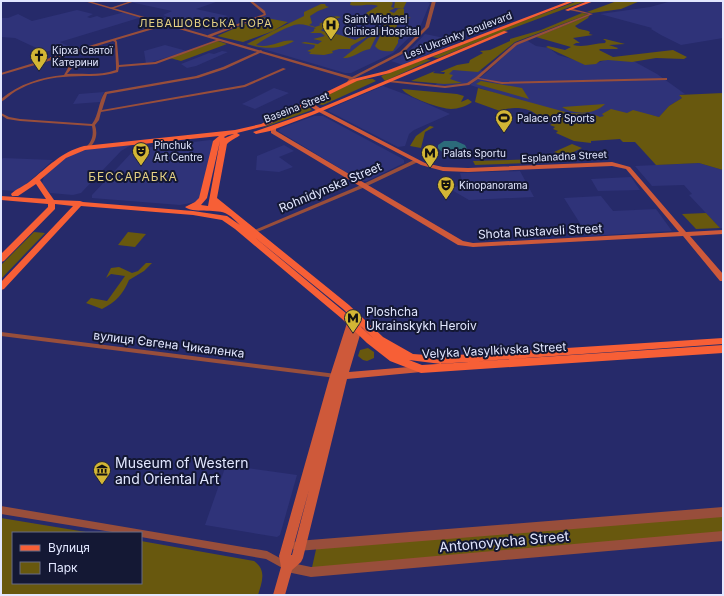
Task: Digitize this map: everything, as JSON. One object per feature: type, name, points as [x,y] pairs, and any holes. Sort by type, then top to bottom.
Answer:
[{"type":"main road","name":"Lesi Ukrainky Boulevard","points":[[350,80],[363,78],[376,71],[387,73],[573,1]]},
{"type":"main road","points":[[563,11],[592,1]]},
{"type":"main road","name":"Lesi Ukrainky Boulevard","points":[[377,85],[528,24]]},
{"type":"main road","points":[[426,57],[437,60]]},
{"type":"main road","points":[[368,70],[376,71]]},
{"type":"main road","points":[[350,80],[376,71]]},
{"type":"main road","points":[[376,71],[381,81],[377,85]]},
{"type":"main road","points":[[363,78],[376,78],[378,80],[377,85]]},
{"type":"main road","name":"Baseina Street","points":[[223,135],[263,125],[311,102],[350,80]]},
{"type":"main road","name":"Baseina Street","points":[[223,135],[260,123],[350,80]]},
{"type":"main road","name":"Baseina Street","points":[[224,143],[227,139],[235,136],[274,127],[319,110],[377,85]]},
{"type":"main road","points":[[311,102],[318,106],[332,105]]},
{"type":"main road","name":"Esplanadna Street","points":[[311,102],[311,106],[416,161],[429,166],[460,171],[612,164],[622,166],[630,170],[685,234]]},
{"type":"main road","name":"Shota Rustaveli Street","points":[[274,127],[273,132],[454,240],[465,244],[473,245],[723,232]]},
{"type":"main road","points":[[15,194],[37,180],[62,156],[74,150],[211,135],[223,135]]},
{"type":"main road","points":[[191,210],[201,211],[208,208],[213,199],[224,143],[223,135]]},
{"type":"main road","points":[[191,210],[203,198],[216,141],[223,135]]},
{"type":"main road","points":[[1,259],[51,209],[51,199],[37,180]]},
{"type":"main road","points":[[1,193],[51,199]]},
{"type":"main road","points":[[1,198],[51,199]]},
{"type":"main road","name":"Velyka Vasylkivska Street","points":[[51,199],[81,203],[191,210],[218,217],[230,222],[356,324],[392,347],[411,357],[442,360],[723,341]]},
{"type":"main road","name":"Velyka Vasylkivska Street","points":[[213,199],[356,324],[370,341],[394,358],[421,369],[723,349]]},
{"type":"main road","points":[[1,287],[81,203]]},
{"type":"main road","name":"Velyka Vasylkivska Street","points":[[208,208],[230,213]]},
{"type":"main road","points":[[685,234],[723,279]]},
{"type":"main road","points":[[288,567],[285,556],[356,324]]},
{"type":"main road","points":[[339,376],[421,369]]},
{"type":"main road","points":[[279,595],[288,567],[297,558],[339,376]]},
{"type":"street","points":[[86,1],[209,36],[350,80],[368,70]]},
{"type":"street","points":[[111,8],[134,1]]},
{"type":"street","points":[[209,36],[264,14],[264,12],[250,1]]},
{"type":"street","points":[[376,71],[401,53],[425,30],[434,1]]},
{"type":"street","points":[[388,81],[452,87],[468,84],[516,44],[592,14],[570,9]]},
{"type":"street","points":[[1,74],[166,24]]},
{"type":"street","points":[[1,101],[12,92],[26,85],[65,75],[106,74],[117,71],[116,42],[114,40]]},
{"type":"street","points":[[118,66],[155,63],[220,40]]},
{"type":"street","points":[[93,125],[97,120],[104,96],[108,93],[184,80],[204,75],[261,52]]},
{"type":"street","points":[[48,56],[70,68],[65,75]]},
{"type":"street","points":[[100,111],[245,86],[284,68]]},
{"type":"street","points":[[477,78],[502,83],[666,79]]},
{"type":"street","points":[[1,114],[8,118],[20,120],[93,125]]},
{"type":"street","points":[[87,148],[92,144],[95,130],[93,125]]},
{"type":"street","points":[[94,136],[96,144],[102,146]]},
{"type":"street","name":"Rohnidynska Street","points":[[252,232],[363,186],[416,161]]},
{"type":"street","name":"вулиця Євгена Чикаленка","points":[[1,334],[339,376]]},
{"type":"street","points":[[1,510],[135,532]]},
{"type":"street","name":"Antonovycha Street","points":[[288,546],[723,512]]},
{"type":"street","points":[[142,533],[267,555],[288,567]]},
{"type":"street","name":"Antonovycha Street","points":[[288,567],[311,572],[723,536]]},
{"type":"shaded area","points":[[214,1],[216,2],[196,9],[228,16],[213,22],[207,21],[199,23],[178,18],[168,21],[160,19],[168,17],[163,15],[172,11],[130,2]]},
{"type":"shaded area","name":"Saint Michael Clinical Hospital","points":[[425,1],[430,3],[420,27],[393,53],[351,73],[345,73],[246,44],[289,23],[261,17],[266,14],[253,2]]},
{"type":"shaded area","points":[[672,1],[723,1],[723,38],[681,45],[661,35],[651,29],[652,28],[600,14],[650,7]]},
{"type":"shaded area","points":[[77,10],[93,14],[87,17],[90,18],[97,16],[102,18],[125,12],[142,17],[60,42],[68,46],[45,52],[15,38],[1,37],[1,18],[8,18],[18,14],[32,21]]},
{"type":"shaded area","points":[[425,34],[459,41],[403,65],[391,61],[407,53]]},
{"type":"shaded area","points":[[526,40],[536,46],[549,48],[558,55],[582,62],[597,63],[608,59],[626,57],[657,74],[685,94],[679,95],[682,98],[669,106],[659,117],[651,115],[649,117],[574,118],[470,85],[486,73],[517,44]]},
{"type":"shaded area","points":[[165,45],[187,51],[146,64],[144,51]]},
{"type":"shaded area","points":[[222,51],[228,52],[196,66],[187,68],[181,64],[209,53],[214,54]]},
{"type":"shaded area","points":[[462,65],[484,71],[477,78],[466,84],[447,86],[435,85],[452,70]]},
{"type":"shaded area","points":[[383,86],[450,114],[414,130],[409,134],[405,146],[398,147],[328,111],[331,108]]},
{"type":"shaded area","points":[[274,88],[289,93],[255,109],[242,104]]},
{"type":"shaded area","points":[[104,92],[100,102],[73,104],[79,94]]},
{"type":"shaded area","points":[[314,116],[323,116],[401,158],[404,160],[404,163],[367,181],[361,181],[278,131],[281,128]]},
{"type":"shaded area","points":[[210,140],[215,141],[201,198],[196,202],[180,205],[92,198],[92,195],[135,149]]},
{"type":"shaded area","points":[[444,141],[456,141],[465,145],[467,149],[464,152],[456,154],[444,153],[438,148],[438,145]]},
{"type":"shaded area","points":[[131,145],[121,151],[81,193],[73,195],[50,193],[42,184],[44,176],[62,159],[84,150]]},
{"type":"shaded area","points":[[284,145],[294,151],[279,157],[293,167],[279,172],[256,170],[257,156]]},
{"type":"shaded area","points":[[3,158],[53,160],[23,187],[16,191],[1,190],[1,160]]},
{"type":"shaded area","points":[[699,163],[723,170],[723,228],[720,228],[689,195],[692,194],[684,185],[652,186],[635,166]]},
{"type":"shaded area","points":[[520,171],[534,197],[469,200],[450,189],[463,184],[460,173]]},
{"type":"shaded area","points":[[631,177],[640,190],[598,191],[591,179]]},
{"type":"shaded area","points":[[601,196],[613,211],[656,209],[672,231],[588,236],[564,198]]},
{"type":"shaded area","points":[[226,465],[297,475],[280,535],[277,537],[205,525]]},
{"type":"green space","points":[[351,1],[390,1],[393,3],[391,7],[394,8],[395,1],[407,1],[403,9],[404,15],[411,18],[404,19],[405,17],[388,17],[385,20],[373,20],[366,13],[378,6],[350,5]],"holes":[[[395,8],[403,9],[398,9],[394,13],[389,11]]]},
{"type":"green space","points":[[578,1],[586,1],[438,58],[432,57],[493,32]]},
{"type":"green space","points":[[617,1],[640,1],[621,9],[592,13],[587,12]]},
{"type":"green space","points":[[321,4],[325,4],[329,7],[310,16],[312,23],[309,25],[315,27],[321,25],[319,24],[330,18],[338,16],[341,17],[324,27],[333,24],[336,25],[321,30],[355,40],[365,35],[370,35],[351,46],[350,49],[339,49],[332,51],[333,53],[324,55],[309,54],[311,52],[307,51],[314,48],[315,45],[301,43],[305,42],[318,44],[322,41],[313,39],[325,36],[321,33],[310,33],[316,28],[297,24],[256,45],[267,46],[290,40],[294,41],[283,46],[265,48],[247,44],[304,16],[304,12]]},
{"type":"green space","points":[[582,13],[589,14],[515,42],[478,72],[453,70],[449,74],[453,75],[450,79],[462,83],[444,84],[411,81],[435,71],[433,73],[444,74],[445,72],[440,72],[457,65],[469,63],[470,60],[483,53],[480,51],[490,50],[510,41],[510,39],[541,30]]},
{"type":"green space","points":[[588,16],[588,18],[575,26],[579,29],[590,32],[589,34],[593,35],[573,38],[580,43],[573,45],[582,46],[605,43],[606,41],[603,39],[605,39],[625,44],[609,45],[618,48],[617,49],[599,50],[613,57],[673,50],[687,57],[684,59],[656,58],[632,62],[608,60],[600,61],[596,64],[585,65],[546,47],[548,46],[565,50],[571,47],[536,37]]},
{"type":"green space","points":[[261,17],[288,22],[273,31],[243,42],[217,36]]},
{"type":"green space","points":[[388,19],[399,20],[396,28],[392,30],[397,32],[395,34],[408,35],[397,36],[400,38],[393,51],[383,51],[375,46],[381,34],[377,32]]},
{"type":"green space","points":[[376,37],[370,49],[350,57],[343,58],[368,38]]},
{"type":"green space","points":[[218,41],[227,44],[181,61],[170,58]]},
{"type":"green space","points":[[425,59],[431,60],[385,81],[381,76]]},
{"type":"green space","points":[[373,79],[376,81],[323,105],[314,104],[314,102],[356,81]]},
{"type":"green space","points":[[481,81],[522,88],[529,99],[476,84]]},
{"type":"green space","points":[[478,88],[569,113],[597,115],[600,117],[604,116],[602,114],[611,109],[627,113],[633,110],[659,117],[669,106],[682,98],[679,95],[723,93],[723,170],[699,163],[656,165],[635,142],[623,142],[620,139],[591,141],[591,143],[574,141],[556,133],[558,131],[553,129],[555,127],[550,125],[553,123],[536,118],[538,116],[535,113],[525,109],[509,108],[500,111],[475,102]]},
{"type":"green space","points":[[402,89],[457,94],[464,96],[461,102],[468,99],[472,102],[459,108],[451,109],[432,105],[417,99],[410,96]]},
{"type":"green space","points":[[605,104],[601,108],[584,113],[567,110],[562,107]]},
{"type":"green space","points":[[304,107],[309,107],[312,110],[262,128]]},
{"type":"green space","points":[[430,126],[434,127],[425,132],[421,148],[410,146],[416,136]]},
{"type":"green space","points":[[572,144],[582,148],[565,156],[554,152]]},
{"type":"green space","points":[[547,155],[558,160],[555,162],[475,165],[473,161],[540,159]]},
{"type":"green space","points":[[706,213],[720,228],[696,229],[682,214]]},
{"type":"green space","points":[[34,232],[45,233],[1,279],[1,265]]},
{"type":"green space","points":[[128,232],[146,234],[135,247],[118,245]]},
{"type":"green space","points":[[146,263],[152,263],[144,271],[129,280],[122,293],[102,309],[86,303],[91,298],[107,301],[125,276],[111,274],[106,278],[111,268],[119,267],[132,273],[138,271]]},
{"type":"green space","points":[[368,348],[374,352],[374,358],[367,361],[358,356],[360,350]]},
{"type":"green space","points":[[723,512],[723,536],[311,572],[317,545]]},
{"type":"green space","points":[[1,518],[86,532],[12,532],[12,584],[142,584],[142,541],[254,561],[261,568],[262,572],[261,585],[258,595],[1,595]]},
{"type":"place","name":"Saint Michael Clinical Hospital","points":[[331,40]]},
{"type":"place","name":"Кірха Святої Катерини","points":[[39,71]]},
{"type":"place","name":"Palace of Sports","points":[[504,133]]},
{"type":"place","name":"Pinchuk Art Centre","points":[[141,166]]},
{"type":"place","name":"Palats Sportu","points":[[430,168]]},
{"type":"place","name":"Kinopanorama","points":[[446,200]]},
{"type":"place","name":"Ploshcha Ukrainskykh Heroiv","points":[[353,333]]},
{"type":"place","name":"Museum of Western and Oriental Art","points":[[102,485]]},
{"type":"district","name":"ЛЕВАШОВСЬКА ГОРА","points":[[206,23]]},
{"type":"district","name":"БЕССАРАБКА","points":[[133,176]]}]
